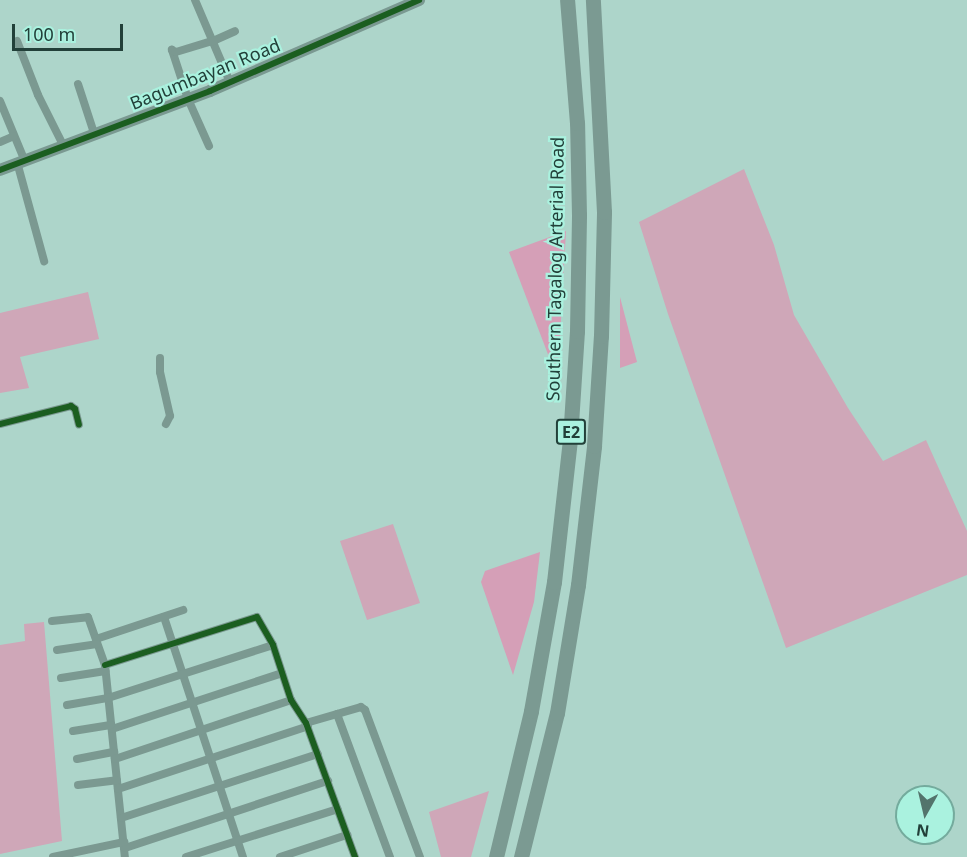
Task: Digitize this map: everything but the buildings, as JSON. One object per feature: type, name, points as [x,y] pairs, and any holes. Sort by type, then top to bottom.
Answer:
[{"type":"highway","name":"Southern Tagalog Arterial Road","points":[[496,857],[531,711],[554,582],[570,439],[577,330],[579,215],[577,123],[567,0]]},
{"type":"highway","name":"E2","points":[[521,857],[556,713],[578,585],[594,446],[601,336],[603,212],[593,0]]},
{"type":"street","points":[[195,0],[230,82]]},
{"type":"street","name":"Bagumbayan Road","points":[[0,170],[230,82],[419,0]]},
{"type":"street","points":[[209,146],[188,99],[172,50],[176,52],[213,41],[235,31]]},
{"type":"street","points":[[17,41],[38,95],[63,145]]},
{"type":"street","points":[[78,84],[94,134]]},
{"type":"street","points":[[1,106],[14,136],[21,161],[44,261]]},
{"type":"street","points":[[0,142],[14,136]]},
{"type":"street","points":[[160,358],[160,372],[170,416],[166,424]]},
{"type":"street","points":[[0,424],[71,406],[75,409],[79,425]]},
{"type":"street","points":[[57,650],[96,641],[183,610]]},
{"type":"street","points":[[52,621],[88,617],[105,668],[125,849]]},
{"type":"street","points":[[164,617],[243,857]]},
{"type":"street","points":[[61,678],[105,668],[172,643],[257,617],[273,645],[291,700],[307,724],[355,857]]},
{"type":"street","points":[[67,705],[108,698],[273,645]]},
{"type":"street","points":[[73,731],[111,727],[282,673]]},
{"type":"street","points":[[77,759],[115,756],[291,700]]},
{"type":"street","points":[[78,786],[118,784],[210,758],[361,707],[365,710],[420,857]]},
{"type":"street","points":[[337,714],[390,857]]},
{"type":"street","points":[[122,818],[318,754]]},
{"type":"street","points":[[59,856],[125,849],[328,781]]},
{"type":"street","points":[[186,857],[338,809]]},
{"type":"street","points":[[280,857],[347,835]]},
{"type":"shaded area","points":[[744,169],[774,245],[794,315],[848,408],[883,461],[926,440],[967,531],[967,575],[786,648],[668,314],[639,222]]},
{"type":"shaded area","points":[[566,231],[560,338],[557,378],[509,252]]},
{"type":"shaded area","points":[[88,292],[99,339],[20,357],[29,388],[0,393],[0,313]]},
{"type":"shaded area","points":[[620,297],[637,362],[620,368]]},
{"type":"shaded area","points":[[393,524],[420,603],[367,620],[340,541]]},
{"type":"shaded area","points":[[540,552],[534,602],[513,675],[481,582],[485,571]]},
{"type":"shaded area","points":[[44,622],[62,841],[0,854],[0,645],[25,641],[24,624]]},
{"type":"shaded area","points":[[489,791],[471,857],[441,857],[429,812]]},
{"type":"cycle path","points":[[0,170],[210,91],[419,0]]},
{"type":"cycle path","points":[[0,424],[71,406],[75,409],[79,425]]},
{"type":"cycle path","points":[[105,665],[257,617],[273,645],[291,700],[306,723],[355,857]]}]
